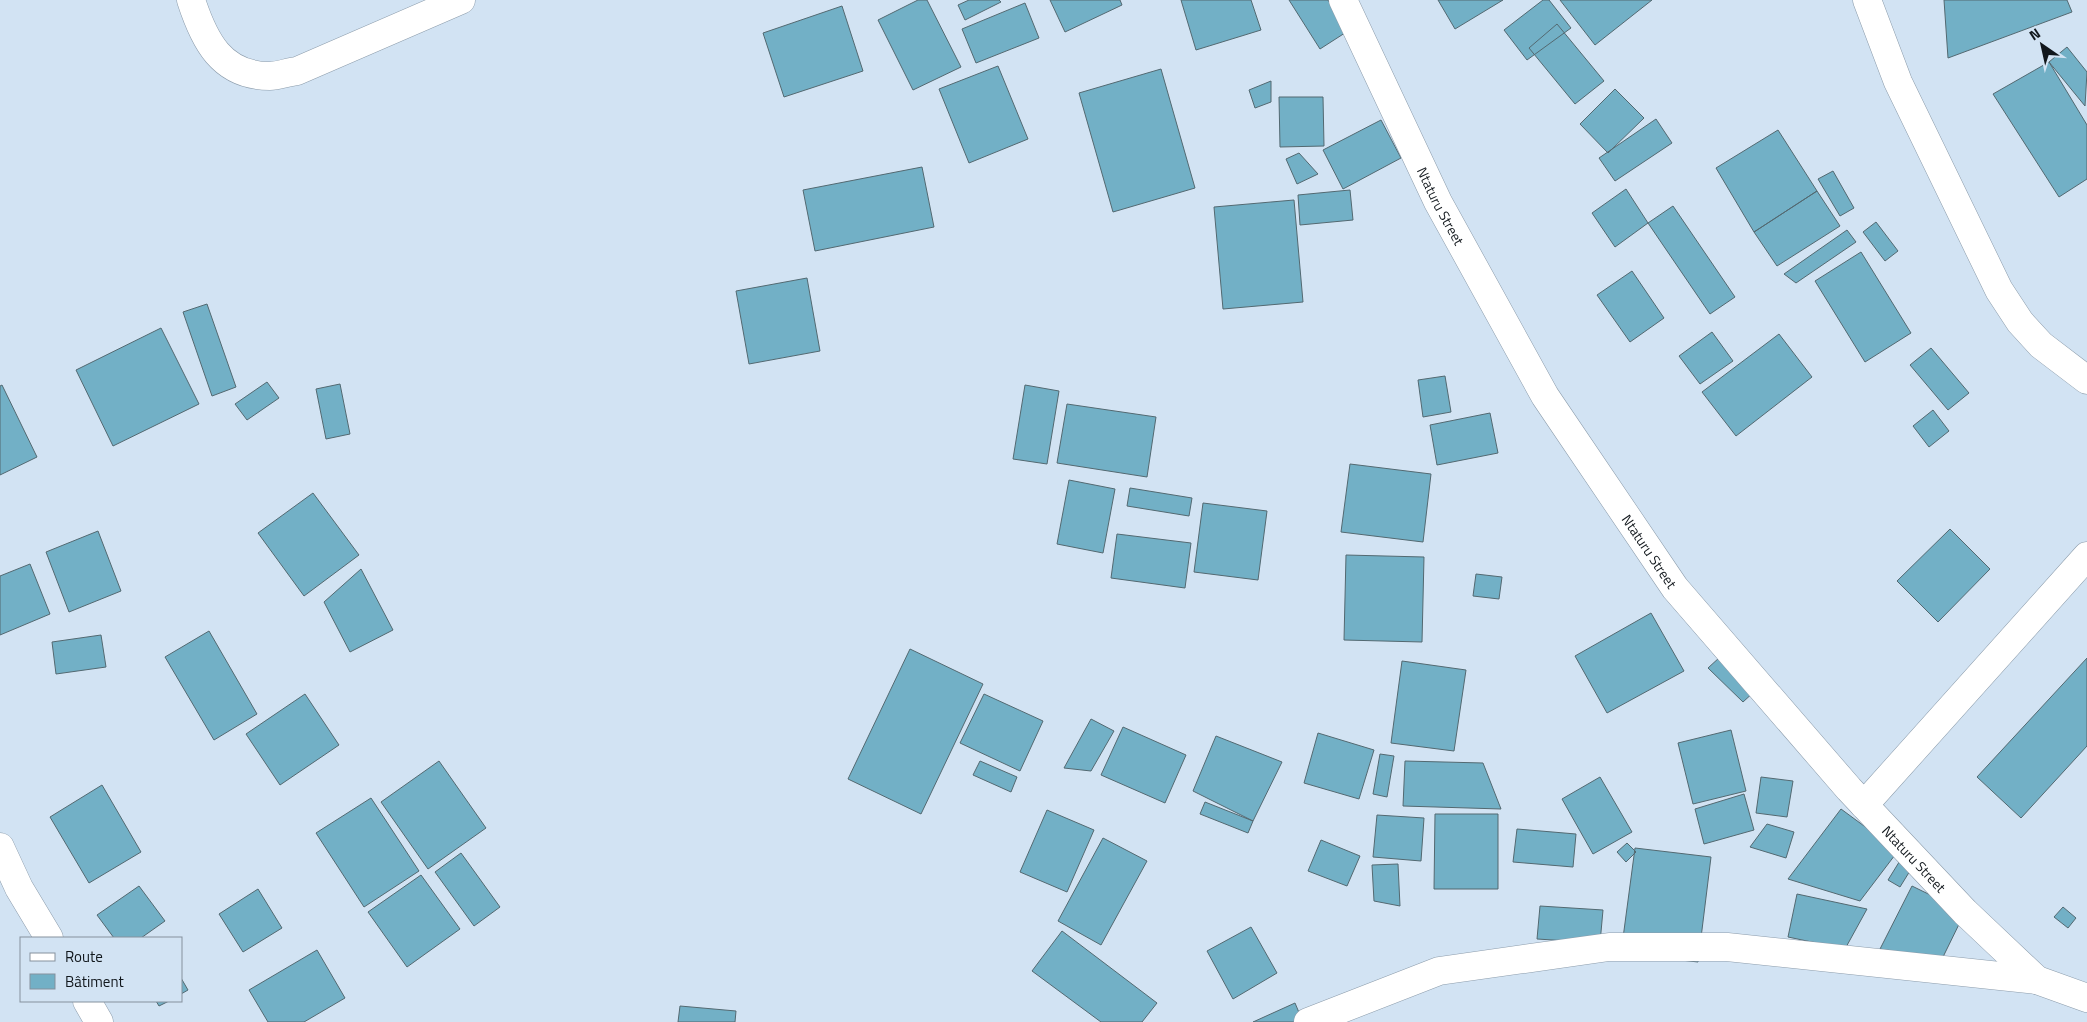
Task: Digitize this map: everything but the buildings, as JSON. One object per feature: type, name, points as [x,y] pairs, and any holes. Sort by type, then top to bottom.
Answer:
[{"type":"street","points":[[191,0],[199,25],[217,56],[242,71],[270,76],[296,71],[461,0]]},
{"type":"street","name":"Ntaturu Street","points":[[1343,0],[1438,202],[1544,396],[1675,588],[1864,805],[1965,912],[2037,980],[2084,1001]]},
{"type":"street","points":[[1867,0],[1898,82],[1999,290],[2020,322],[2041,345],[2087,380]]},
{"type":"street","points":[[1864,805],[2087,556]]},
{"type":"street","points":[[0,847],[19,888],[48,937]]},
{"type":"street","points":[[1308,1022],[1439,971],[1609,947],[1727,947],[2037,980]]},
{"type":"street","points":[[88,1002],[99,1022]]}]
